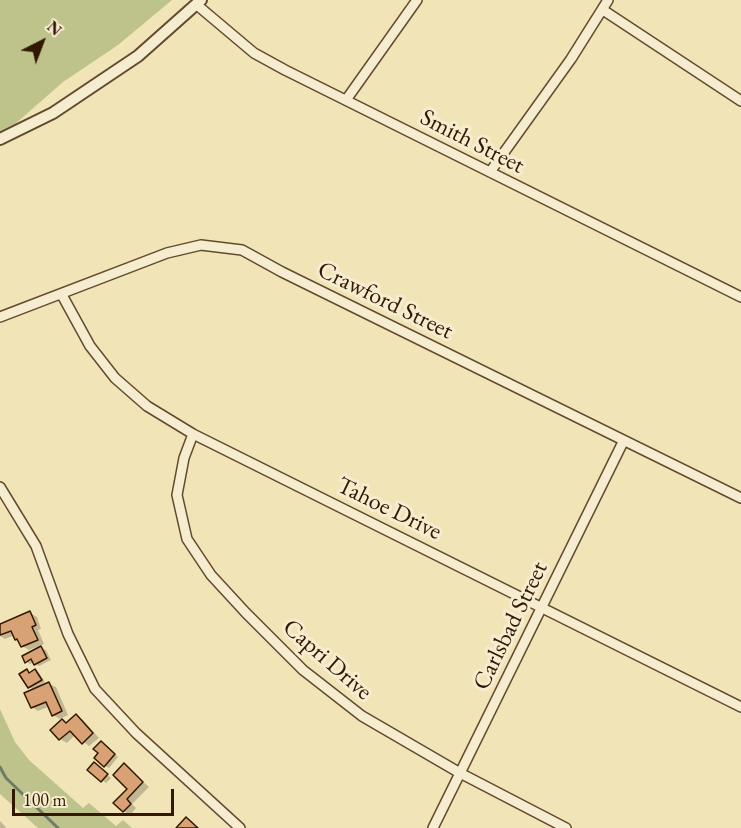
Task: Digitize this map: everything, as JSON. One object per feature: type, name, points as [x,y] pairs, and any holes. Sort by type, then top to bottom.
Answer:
[{"type":"street","points":[[346,100],[417,0]]},
{"type":"street","points":[[490,172],[571,59],[608,0]]},
{"type":"street","points":[[0,139],[53,113],[138,56],[199,2]]},
{"type":"street","name":"Smith Street","points":[[199,2],[254,53],[741,297]]},
{"type":"street","points":[[603,10],[741,101]]},
{"type":"street","name":"Crawford Street","points":[[0,317],[167,253],[201,245],[242,250],[282,273],[741,498]]},
{"type":"street","name":"Tahoe Drive","points":[[62,295],[90,346],[115,378],[147,406],[193,434],[741,707]]},
{"type":"street","name":"Capri Drive","points":[[193,434],[184,458],[177,495],[187,539],[211,574],[246,614],[303,670],[362,716],[460,773],[566,828]]},
{"type":"street","name":"Carlsbad Street","points":[[433,828],[623,442]]},
{"type":"street","points":[[0,487],[36,546],[68,634],[95,689],[136,733],[240,828]]},
{"type":"green space","points":[[0,0],[172,0],[118,45],[63,82],[15,124],[0,131]]},
{"type":"green space","points":[[0,709],[15,742],[29,760],[83,808],[89,803],[116,826],[123,820],[132,828],[38,828],[0,794]]},
{"type":"building","points":[[30,611],[36,625],[32,627],[38,640],[21,647],[11,631],[0,635],[0,624]]},
{"type":"building","points":[[41,646],[47,658],[34,665],[31,659],[25,663],[22,656]]},
{"type":"building","points":[[27,669],[29,673],[35,669],[42,680],[28,688],[19,674]]},
{"type":"building","points":[[49,682],[62,711],[52,716],[46,702],[31,708],[24,693]]},
{"type":"building","points":[[76,714],[93,733],[82,744],[70,731],[59,740],[50,730],[62,719],[66,723]]},
{"type":"building","points":[[101,741],[115,754],[104,767],[94,758],[98,753],[93,749]]},
{"type":"building","points":[[94,762],[108,774],[101,782],[87,770]]},
{"type":"building","points":[[124,763],[143,782],[127,799],[131,804],[123,812],[113,803],[127,789],[113,775]]},
{"type":"building","points":[[186,817],[198,828],[176,828]]},
{"type":"waterway","points":[[0,767],[6,778],[58,828]]}]
